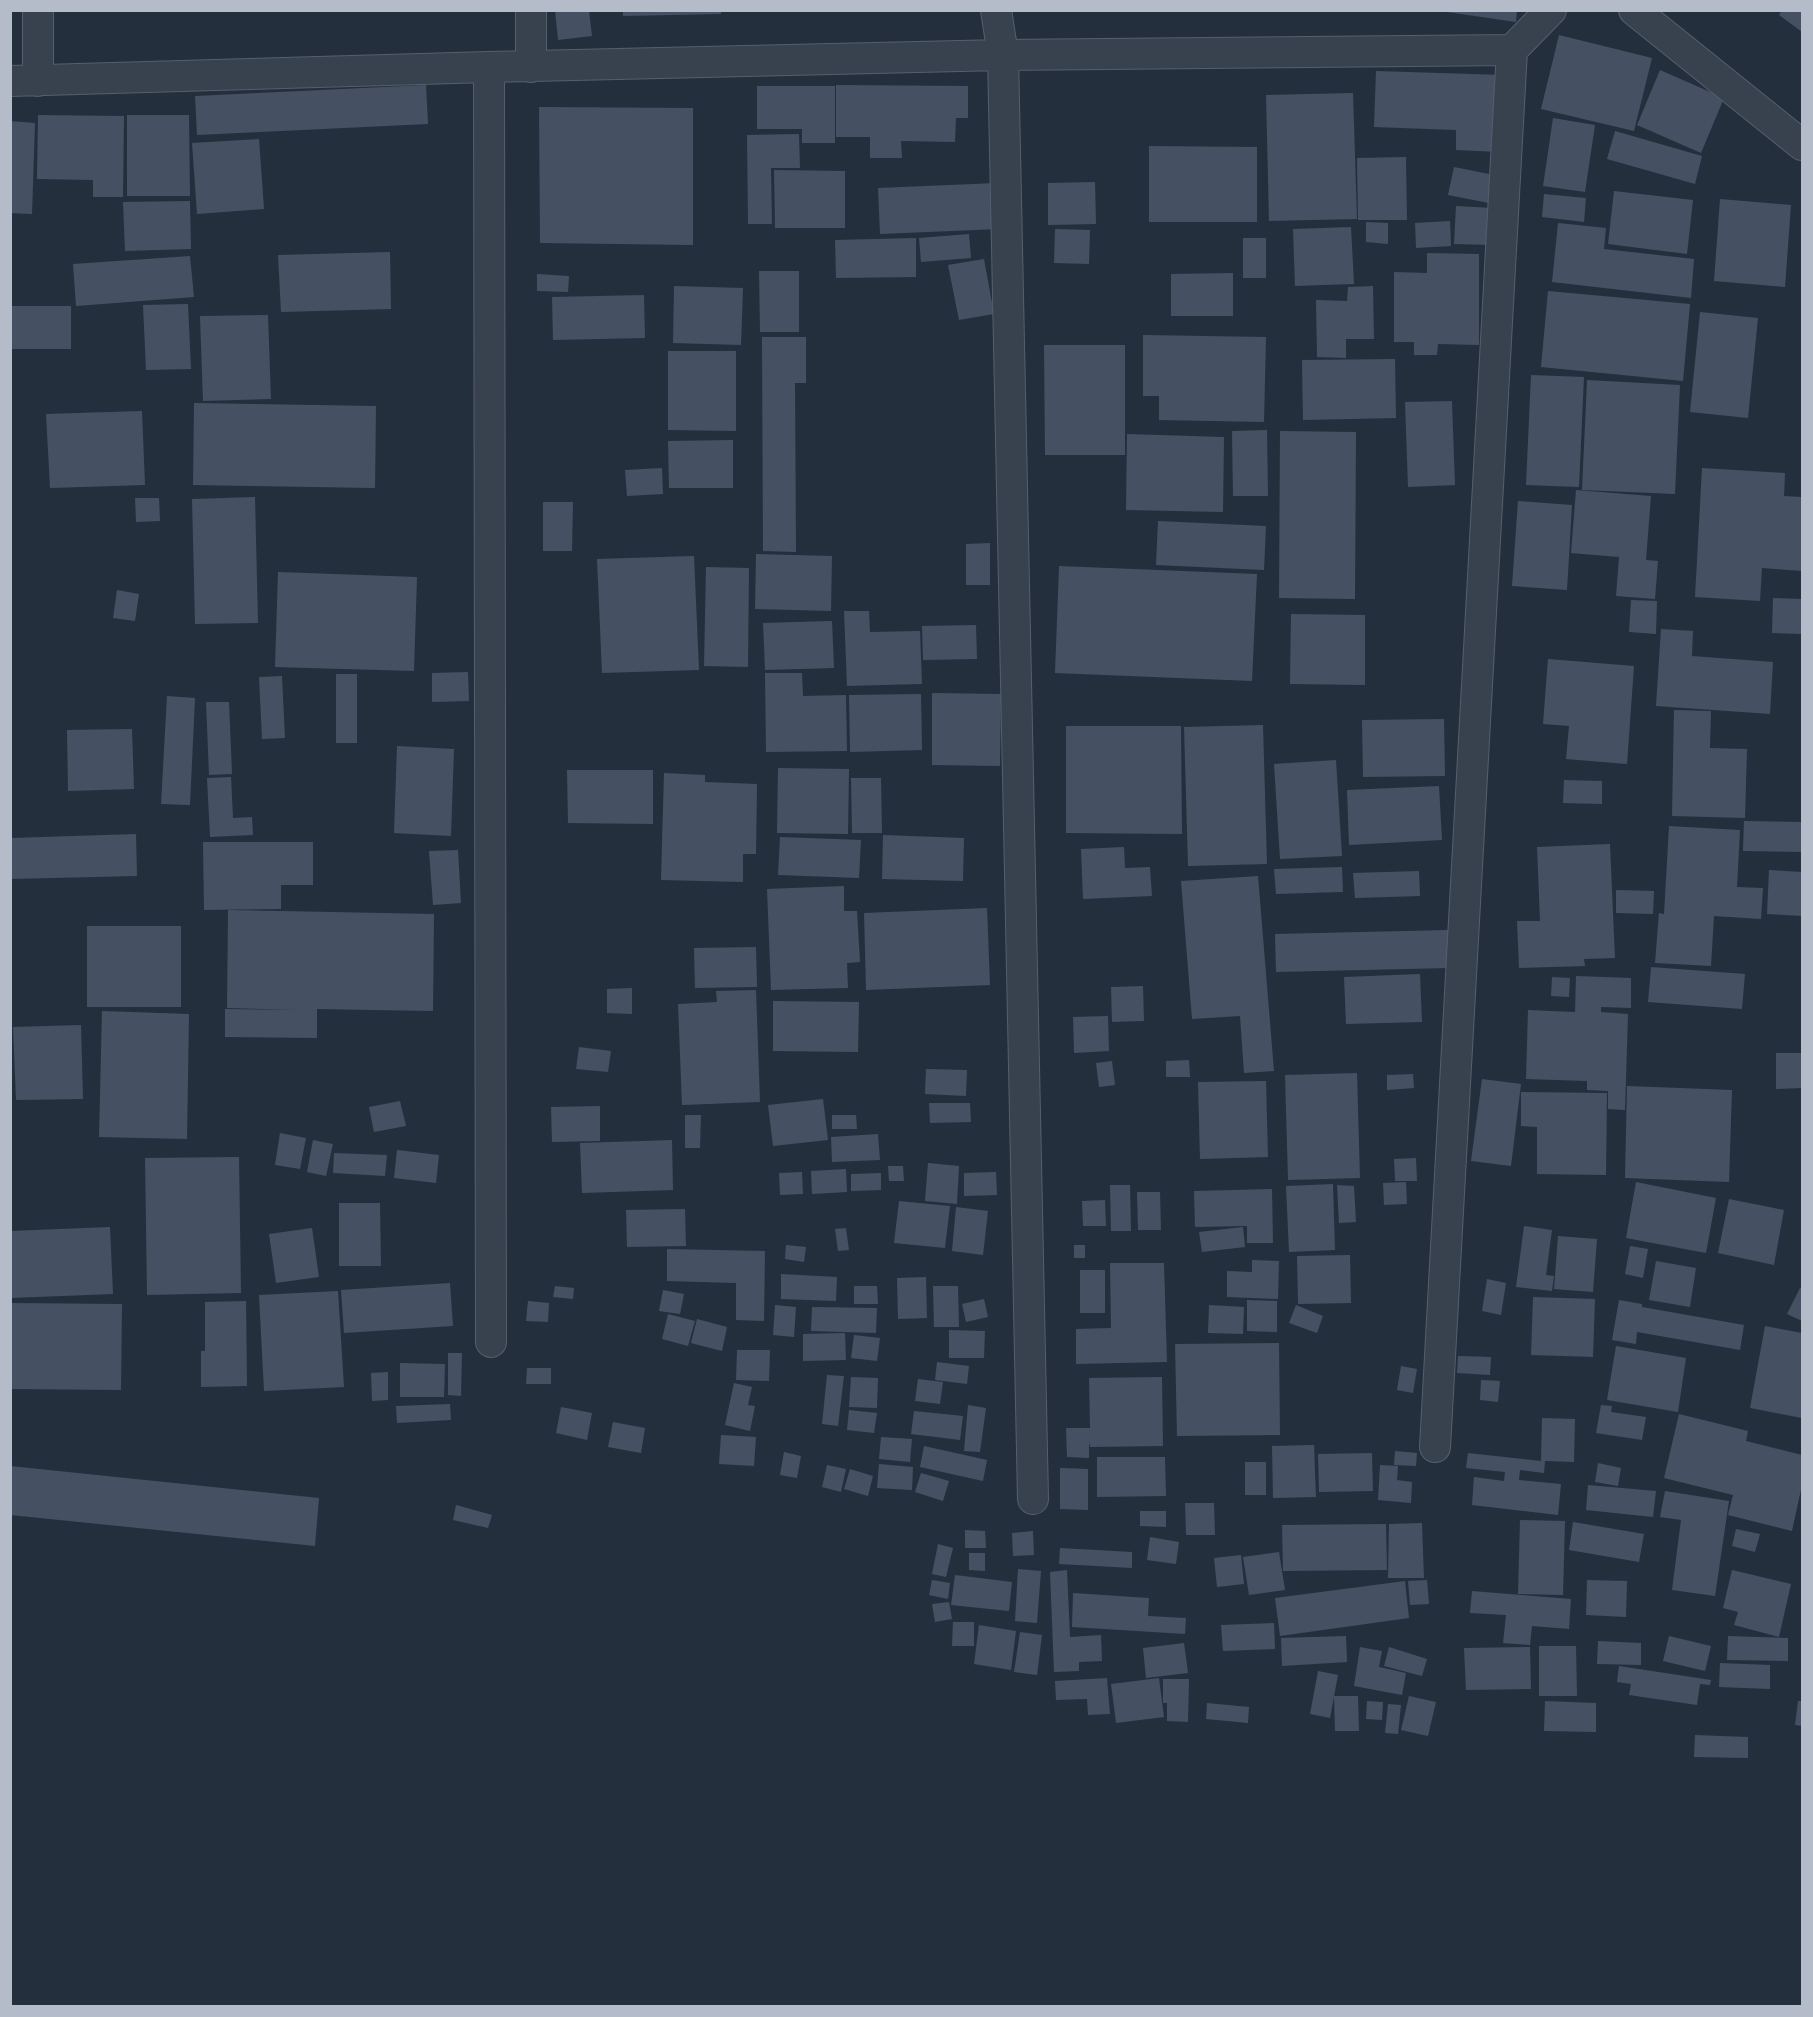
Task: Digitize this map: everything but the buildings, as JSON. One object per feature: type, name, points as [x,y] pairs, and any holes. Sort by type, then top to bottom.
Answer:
[{"type":"street","points":[[38,10],[24,81],[1004,55],[1512,50]]},
{"type":"street","points":[[531,10],[531,67]]},
{"type":"street","points":[[996,10],[1004,55],[1033,1499]]},
{"type":"street","points":[[1435,1447],[1512,50],[1551,10]]},
{"type":"street","points":[[1634,10],[1803,145]]},
{"type":"street","points":[[489,67],[491,1342]]}]
